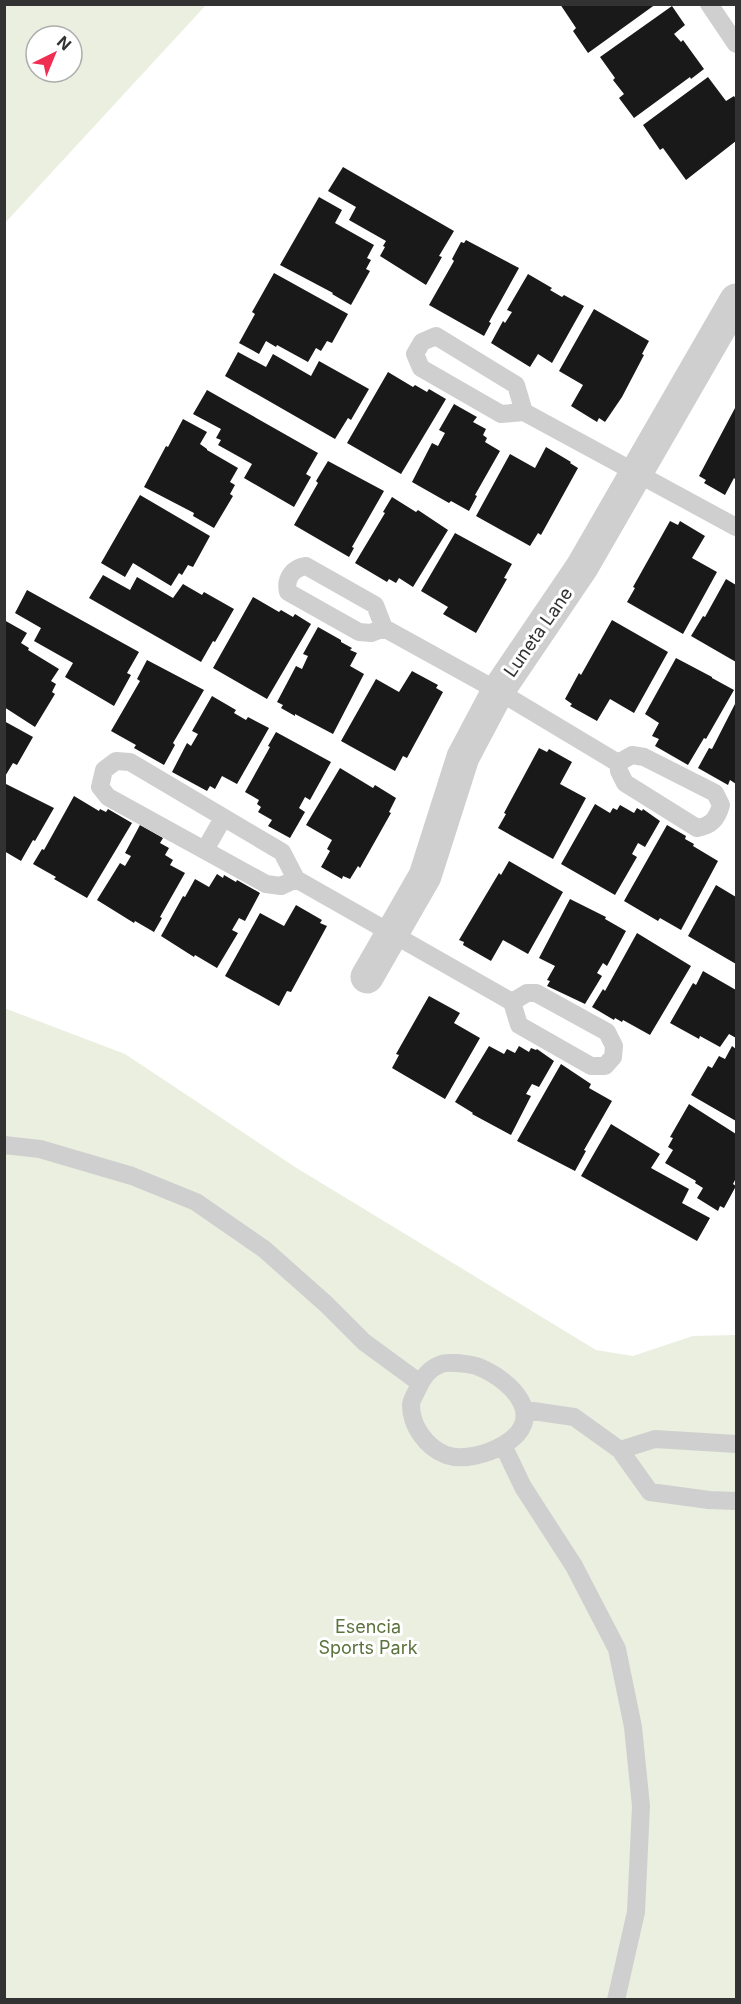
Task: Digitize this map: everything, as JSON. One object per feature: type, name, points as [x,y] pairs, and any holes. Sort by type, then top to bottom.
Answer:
[{"type":"street","name":"Luneta Lane","points":[[367,977],[425,876],[463,757],[498,691],[568,589],[735,308]]},
{"type":"lane","points":[[709,4],[736,44]]},
{"type":"lane","points":[[524,412],[516,385],[436,336],[422,342],[415,354],[421,368],[501,414],[524,412],[736,527]]},
{"type":"lane","points":[[384,628],[371,633],[359,632],[288,592],[286,584],[291,574],[297,567],[306,566],[375,605],[384,628],[498,691],[618,763]]},
{"type":"lane","points":[[632,755],[644,757],[715,793],[721,805],[717,817],[707,826],[697,828],[625,783],[618,763],[632,755]]},
{"type":"lane","points":[[296,879],[281,885],[266,884],[108,797],[100,787],[104,770],[116,761],[130,762],[282,852],[296,879],[512,1002],[519,1025],[591,1066],[605,1066],[613,1057],[614,1046],[607,1032],[536,993],[527,993],[512,1002]]},
{"type":"lane","points":[[205,850],[223,818]]},
{"type":"lane","points":[[4,1145],[40,1149],[132,1176],[196,1202],[264,1249],[326,1304],[364,1342],[420,1383]]},
{"type":"lane","points":[[457,1363],[477,1365],[496,1375],[511,1388],[526,1410],[524,1425],[519,1434],[503,1445],[485,1454],[447,1455],[428,1444],[415,1426],[411,1404],[420,1383],[429,1372],[440,1364],[457,1363]]},
{"type":"lane","points":[[526,1410],[574,1417],[620,1450],[650,1492],[709,1500],[736,1501]]},
{"type":"lane","points":[[620,1450],[655,1439],[736,1444]]},
{"type":"lane","points":[[503,1445],[523,1487],[574,1566],[617,1648],[631,1716],[641,1806],[637,1900],[616,2000]]},
{"type":"green space","points":[[4,5],[206,5],[5,223]]},
{"type":"green space","name":"Esencia Sports Park","points":[[4,1008],[125,1054],[295,1167],[596,1350],[633,1356],[693,1336],[736,1335],[736,1999],[5,1999]]},
{"type":"building","points":[[560,4],[656,4],[588,53],[573,31],[576,28]]},
{"type":"building","points":[[672,6],[685,25],[674,34],[681,42],[683,40],[704,69],[634,118],[619,98],[624,94],[600,57]]},
{"type":"building","points":[[708,77],[726,101],[734,96],[736,99],[736,141],[686,180],[663,148],[660,150],[643,125]]},
{"type":"building","points":[[343,167],[454,231],[439,256],[442,257],[426,285],[380,256],[386,241],[349,220],[356,207],[328,191]]},
{"type":"building","points":[[319,197],[342,210],[335,223],[374,245],[367,258],[371,260],[366,269],[370,271],[351,305],[280,265]]},
{"type":"building","points":[[466,240],[519,268],[489,322],[491,323],[484,336],[429,305],[454,261],[452,259],[461,242],[464,243]]},
{"type":"building","points":[[274,273],[348,314],[332,343],[327,341],[321,351],[316,348],[308,362],[266,341],[259,354],[239,343],[255,314],[252,312]]},
{"type":"building","points":[[528,274],[552,288],[550,290],[562,297],[564,295],[584,306],[552,363],[538,354],[530,367],[491,343],[503,321],[505,323],[512,312],[507,310]]},
{"type":"building","points":[[594,309],[649,341],[622,397],[605,422],[599,418],[597,422],[571,406],[583,385],[559,371]]},
{"type":"building","points":[[238,352],[266,367],[273,354],[311,376],[319,361],[369,389],[351,420],[348,418],[335,439],[225,376]]},
{"type":"building","points":[[388,372],[413,387],[415,385],[427,392],[429,389],[446,399],[401,474],[347,443]]},
{"type":"building","points":[[207,390],[318,453],[306,474],[311,477],[294,507],[244,478],[252,464],[218,445],[221,440],[216,438],[221,429],[193,414]]},
{"type":"building","points":[[454,404],[477,417],[473,422],[486,429],[483,435],[487,438],[485,442],[500,451],[475,495],[477,496],[469,511],[451,501],[449,503],[412,482],[432,443],[438,446],[445,433],[439,430]]},
{"type":"building","points":[[735,408],[736,480],[734,478],[725,495],[704,483],[706,480],[699,476]]},
{"type":"building","points":[[183,419],[207,432],[200,444],[238,468],[230,482],[235,485],[230,494],[233,496],[214,528],[193,516],[194,513],[144,487]]},
{"type":"building","points":[[546,447],[578,468],[541,535],[538,533],[530,546],[476,516],[510,454],[535,468]]},
{"type":"building","points":[[328,461],[384,491],[352,547],[354,548],[349,557],[294,525]]},
{"type":"building","points":[[140,495],[210,536],[193,567],[188,565],[182,575],[179,573],[171,586],[133,563],[125,577],[101,563]]},
{"type":"building","points":[[392,497],[416,512],[418,510],[448,530],[413,587],[399,578],[396,583],[389,579],[387,582],[355,563]]},
{"type":"building","points":[[670,521],[678,525],[680,521],[705,536],[692,558],[717,572],[683,634],[627,602]]},
{"type":"building","points":[[455,533],[512,564],[504,578],[507,579],[476,633],[443,614],[448,607],[421,591]]},
{"type":"building","points":[[103,575],[130,590],[137,577],[173,598],[183,584],[202,595],[204,592],[234,609],[201,662],[89,598]]},
{"type":"building","points":[[726,579],[736,585],[736,662],[691,636],[703,616],[705,617]]},
{"type":"building","points":[[27,590],[139,652],[127,673],[131,675],[114,706],[65,677],[73,663],[34,641],[41,628],[15,613]]},
{"type":"building","points":[[253,597],[279,612],[281,610],[293,617],[295,614],[311,624],[267,699],[213,668]]},
{"type":"building","points":[[4,620],[27,633],[21,643],[29,648],[28,650],[59,669],[51,681],[56,684],[52,692],[55,694],[35,727],[4,707]]},
{"type":"building","points":[[612,620],[668,652],[634,713],[610,699],[597,721],[570,706],[572,704],[565,699]]},
{"type":"building","points":[[318,627],[341,640],[352,648],[350,650],[357,653],[350,666],[364,674],[333,734],[281,708],[283,705],[277,702],[296,666],[302,669],[308,656],[303,654]]},
{"type":"building","points":[[676,658],[734,690],[688,765],[655,746],[659,739],[652,736],[659,723],[645,714]]},
{"type":"building","points":[[147,660],[204,690],[173,743],[175,745],[164,765],[134,748],[136,745],[111,731],[140,681],[137,679]]},
{"type":"building","points":[[412,671],[438,685],[436,688],[443,692],[407,758],[403,756],[395,771],[341,741],[376,679],[399,692]]},
{"type":"building","points":[[212,696],[236,710],[234,713],[246,720],[248,717],[269,728],[237,784],[222,776],[215,789],[210,786],[207,791],[172,772],[187,743],[191,746],[198,734],[192,731]]},
{"type":"building","points":[[736,702],[736,784],[730,780],[728,785],[698,768],[709,748],[712,749]]},
{"type":"building","points":[[4,721],[33,737],[17,765],[13,763],[4,778]]},
{"type":"building","points":[[276,732],[331,762],[310,800],[305,797],[299,808],[305,812],[290,838],[268,826],[272,820],[258,812],[261,807],[257,804],[259,800],[245,792]]},
{"type":"building","points":[[539,748],[547,752],[549,749],[572,762],[560,784],[586,798],[553,859],[498,828]]},
{"type":"building","points":[[340,768],[373,788],[375,785],[396,798],[389,812],[391,813],[360,868],[358,866],[350,879],[343,876],[342,879],[321,867],[330,851],[327,849],[332,840],[306,825]]},
{"type":"building","points":[[4,783],[54,808],[21,861],[4,851]]},
{"type":"building","points":[[74,796],[99,811],[100,809],[106,812],[108,809],[132,823],[87,898],[33,864],[42,849],[44,850]]},
{"type":"building","points":[[595,804],[610,813],[613,808],[617,810],[620,805],[634,813],[637,808],[642,811],[643,809],[660,821],[645,847],[638,843],[632,854],[637,857],[615,895],[561,864]]},
{"type":"building","points":[[140,825],[163,838],[160,843],[169,848],[165,855],[173,860],[170,865],[185,873],[154,932],[135,921],[134,923],[97,900],[120,863],[125,866],[131,856],[125,853]]},
{"type":"building","points":[[667,825],[686,836],[685,839],[694,844],[693,846],[718,861],[681,930],[660,918],[658,921],[624,901]]},
{"type":"building","points":[[509,861],[563,892],[528,954],[503,940],[491,961],[463,945],[464,942],[459,940],[499,873],[501,875]]},
{"type":"building","points":[[217,874],[236,882],[237,880],[260,893],[245,921],[239,918],[232,930],[238,933],[217,968],[195,955],[194,957],[161,936],[195,879],[209,887]]},
{"type":"building","points":[[716,885],[736,897],[736,964],[688,936]]},
{"type":"building","points":[[570,899],[606,917],[605,919],[626,931],[607,966],[603,963],[597,973],[602,976],[585,1004],[547,986],[550,981],[547,980],[555,966],[539,958]]},
{"type":"building","points":[[296,905],[322,920],[320,923],[327,926],[291,992],[287,991],[279,1006],[225,976],[260,913],[284,926]]},
{"type":"building","points":[[637,933],[691,966],[650,1035],[623,1020],[622,1022],[615,1018],[614,1020],[592,1007],[603,989],[605,991]]},
{"type":"building","points":[[703,971],[736,990],[736,1038],[729,1034],[720,1047],[700,1036],[699,1039],[670,1023],[693,983],[696,985]]},
{"type":"building","points":[[429,996],[460,1013],[454,1023],[480,1038],[445,1099],[392,1068],[399,1055],[396,1054]]},
{"type":"building","points":[[489,1046],[504,1054],[507,1049],[515,1053],[519,1046],[529,1052],[531,1048],[537,1049],[554,1061],[539,1087],[532,1084],[526,1094],[531,1096],[511,1135],[455,1102]]},
{"type":"building","points":[[732,1046],[736,1049],[736,1121],[691,1095],[708,1066],[712,1068],[719,1056],[725,1059]]},
{"type":"building","points":[[561,1064],[591,1084],[589,1088],[612,1101],[584,1150],[586,1151],[575,1171],[517,1141]]},
{"type":"building","points":[[689,1104],[736,1134],[736,1178],[733,1184],[736,1186],[724,1208],[720,1206],[718,1211],[697,1198],[703,1188],[695,1183],[696,1181],[665,1163],[673,1150],[668,1147],[673,1138],[670,1137]]},
{"type":"building","points":[[611,1124],[660,1154],[651,1168],[689,1189],[682,1203],[710,1218],[697,1241],[581,1176]]}]
